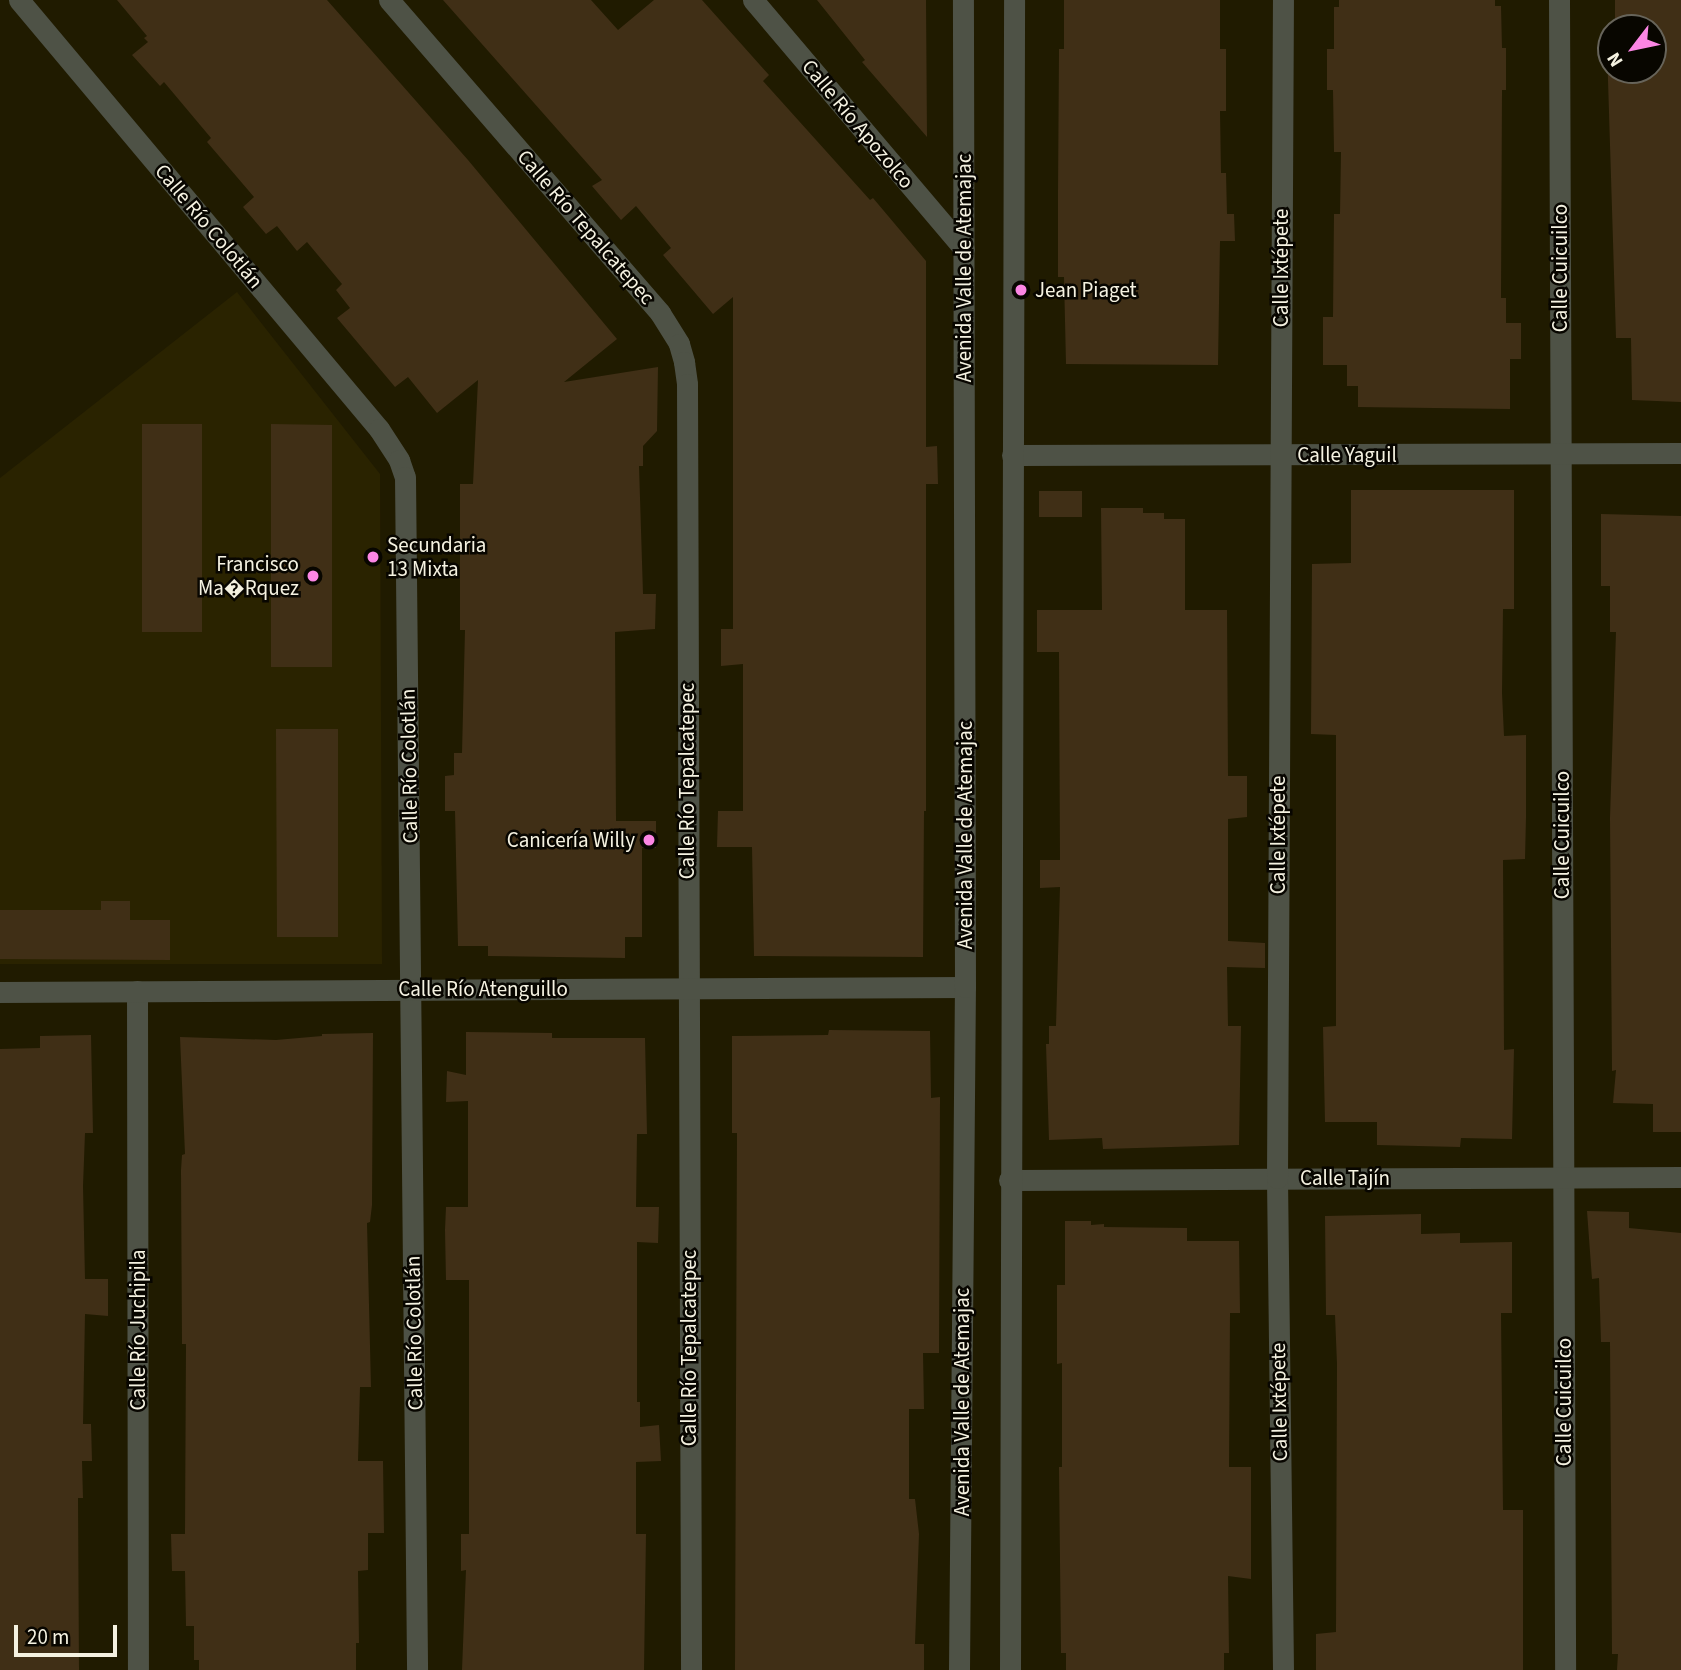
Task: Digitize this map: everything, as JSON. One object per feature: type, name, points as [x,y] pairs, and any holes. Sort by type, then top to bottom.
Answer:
[{"type":"street","name":"Calle Río Colotlán","points":[[19,0],[379,429],[399,460],[406,495],[417,1670]]},
{"type":"street","name":"Calle Río Tepalcatepec","points":[[388,0],[660,313],[679,344],[687,384],[691,1670]]},
{"type":"street","name":"Calle Río Apozolco","points":[[753,0],[964,249]]},
{"type":"street","name":"Avenida Valle de Atemajac","points":[[959,1670],[965,987],[963,0]]},
{"type":"street","points":[[1010,1670],[1009,1180],[1014,0]]},
{"type":"street","name":"Calle Ixtépete","points":[[1283,0],[1277,1178],[1283,1670]]},
{"type":"street","name":"Calle Cuicuilco","points":[[1559,0],[1565,1670]]},
{"type":"street","name":"Calle Yaguil","points":[[1012,455],[1681,453]]},
{"type":"street","name":"Calle Río Atenguillo","points":[[0,992],[965,987]]},
{"type":"street","name":"Calle Río Juchipila","points":[[137,991],[138,1670]]},
{"type":"street","name":"Calle Tajín","points":[[1009,1180],[1681,1177]]},
{"type":"shaded area","points":[[237,292],[380,474],[382,964],[0,964],[0,478]]},
{"type":"building","points":[[117,0],[327,0],[468,160],[617,339],[564,382],[658,367],[657,431],[643,446],[643,466],[639,466],[643,594],[656,594],[655,629],[615,632],[616,821],[656,821],[656,848],[642,848],[642,937],[625,937],[625,958],[488,956],[488,946],[458,946],[455,811],[445,811],[445,776],[454,775],[454,753],[462,753],[465,630],[460,630],[460,484],[473,484],[478,380],[437,413],[408,377],[395,387],[337,318],[350,308],[336,290],[342,284],[307,242],[297,251],[277,226],[266,234],[243,207],[254,197],[207,142],[211,138],[164,82],[160,86],[132,55],[148,42],[144,38],[147,36]]},
{"type":"building","points":[[443,0],[591,0],[618,30],[654,0],[702,0],[769,75],[763,81],[870,200],[873,198],[926,261],[926,447],[937,446],[938,484],[926,484],[923,957],[754,956],[752,847],[717,847],[718,811],[743,811],[743,664],[721,666],[721,629],[733,629],[733,297],[713,314],[663,255],[671,248],[636,206],[621,220],[592,186],[602,180]]},
{"type":"building","points":[[817,0],[926,0],[927,137],[862,62],[865,60]]},
{"type":"building","points":[[1064,0],[1220,0],[1220,49],[1226,49],[1226,111],[1220,111],[1221,173],[1226,173],[1227,214],[1234,214],[1235,241],[1220,241],[1218,365],[1066,364],[1064,277],[1058,277],[1059,49],[1064,49]]},
{"type":"building","points":[[1339,0],[1495,0],[1495,6],[1501,6],[1502,48],[1506,48],[1506,90],[1502,90],[1501,298],[1506,298],[1506,323],[1521,323],[1521,359],[1510,359],[1510,409],[1358,407],[1358,386],[1347,386],[1347,365],[1323,365],[1323,317],[1333,317],[1334,214],[1340,214],[1341,152],[1334,152],[1333,90],[1327,90],[1327,49],[1334,49],[1334,7],[1339,7]]},
{"type":"building","points":[[1615,0],[1681,0],[1681,402],[1632,400],[1631,338],[1616,338],[1608,84],[1667,84],[1667,14],[1615,14]]},
{"type":"building","points":[[142,424],[202,424],[202,632],[142,632]]},
{"type":"building","points":[[271,424],[332,425],[332,667],[271,667]]},
{"type":"building","points":[[1351,490],[1514,490],[1514,609],[1503,609],[1502,693],[1504,736],[1526,735],[1526,817],[1525,859],[1503,860],[1504,1050],[1514,1049],[1512,1139],[1461,1138],[1460,1147],[1377,1145],[1377,1122],[1325,1122],[1323,1027],[1336,1026],[1336,735],[1311,734],[1312,564],[1351,563]]},
{"type":"building","points":[[1039,491],[1082,491],[1082,517],[1039,517]]},
{"type":"building","points":[[1101,508],[1143,508],[1143,513],[1164,513],[1164,519],[1185,519],[1185,610],[1227,610],[1228,776],[1247,776],[1247,817],[1228,819],[1228,941],[1265,943],[1265,968],[1227,967],[1228,1026],[1241,1026],[1239,1145],[1103,1149],[1102,1138],[1049,1140],[1046,1044],[1049,1044],[1049,1026],[1056,1026],[1060,887],[1040,888],[1040,860],[1060,860],[1059,652],[1037,652],[1037,610],[1102,610]]},
{"type":"building","points":[[1601,514],[1681,516],[1681,1132],[1653,1132],[1653,1104],[1613,1103],[1616,1070],[1612,1071],[1610,818],[1616,632],[1610,632],[1610,586],[1601,586]]},
{"type":"building","points":[[276,729],[338,729],[338,937],[277,937]]},
{"type":"building","points":[[101,901],[130,901],[130,920],[170,920],[170,960],[0,959],[0,910],[101,910]]},
{"type":"building","points":[[829,1030],[930,1031],[931,1098],[940,1097],[939,1353],[923,1353],[924,1409],[909,1409],[909,1499],[915,1499],[919,1534],[915,1644],[924,1644],[924,1670],[735,1670],[737,1133],[732,1133],[732,1036],[828,1035]]},
{"type":"building","points":[[466,1032],[552,1033],[552,1038],[645,1038],[647,1134],[637,1134],[636,1207],[659,1207],[658,1243],[637,1242],[637,1402],[640,1402],[640,1427],[659,1425],[661,1461],[636,1462],[636,1534],[646,1534],[644,1670],[462,1670],[466,1570],[461,1571],[461,1534],[469,1534],[469,1280],[446,1280],[445,1230],[446,1207],[468,1207],[468,1101],[446,1102],[447,1071],[466,1075]]},
{"type":"building","points":[[373,1033],[372,1205],[370,1222],[367,1223],[371,1387],[360,1387],[358,1461],[383,1461],[384,1533],[368,1533],[368,1570],[358,1571],[359,1643],[356,1643],[356,1670],[199,1670],[199,1660],[194,1660],[194,1626],[186,1626],[185,1571],[172,1571],[171,1534],[185,1534],[186,1344],[182,1344],[181,1170],[182,1155],[185,1154],[180,1037],[276,1040],[322,1034]]},
{"type":"building","points":[[91,1035],[93,1133],[85,1133],[85,1279],[108,1279],[108,1316],[85,1314],[83,1424],[91,1424],[92,1461],[82,1461],[83,1498],[78,1498],[79,1670],[0,1670],[0,1049],[40,1048],[40,1036]]},
{"type":"building","points":[[1587,1211],[1629,1212],[1629,1228],[1681,1233],[1681,1670],[1617,1670],[1618,1654],[1612,1654],[1610,1342],[1601,1342],[1599,1278],[1592,1279]]},
{"type":"building","points":[[1421,1214],[1421,1234],[1460,1233],[1460,1243],[1512,1242],[1512,1313],[1501,1313],[1503,1510],[1523,1510],[1523,1670],[1316,1670],[1316,1634],[1336,1632],[1337,1364],[1335,1315],[1326,1315],[1325,1216]]},
{"type":"building","points":[[1065,1221],[1091,1221],[1091,1225],[1104,1224],[1104,1227],[1187,1228],[1187,1241],[1239,1241],[1240,1313],[1230,1313],[1229,1467],[1251,1467],[1251,1579],[1228,1576],[1229,1653],[1224,1653],[1224,1670],[1066,1670],[1066,1653],[1061,1653],[1059,1467],[1062,1467],[1062,1363],[1057,1364],[1057,1285],[1065,1285]]},
{"type":"place","name":"Jean Piaget","points":[[1021,290]]},
{"type":"place","name":"Secundaria 13 Mixta","points":[[373,557]]},
{"type":"place","name":"Francisco Ma�Rquez","points":[[313,576]]},
{"type":"place","name":"Canicería Willy","points":[[649,840]]}]
